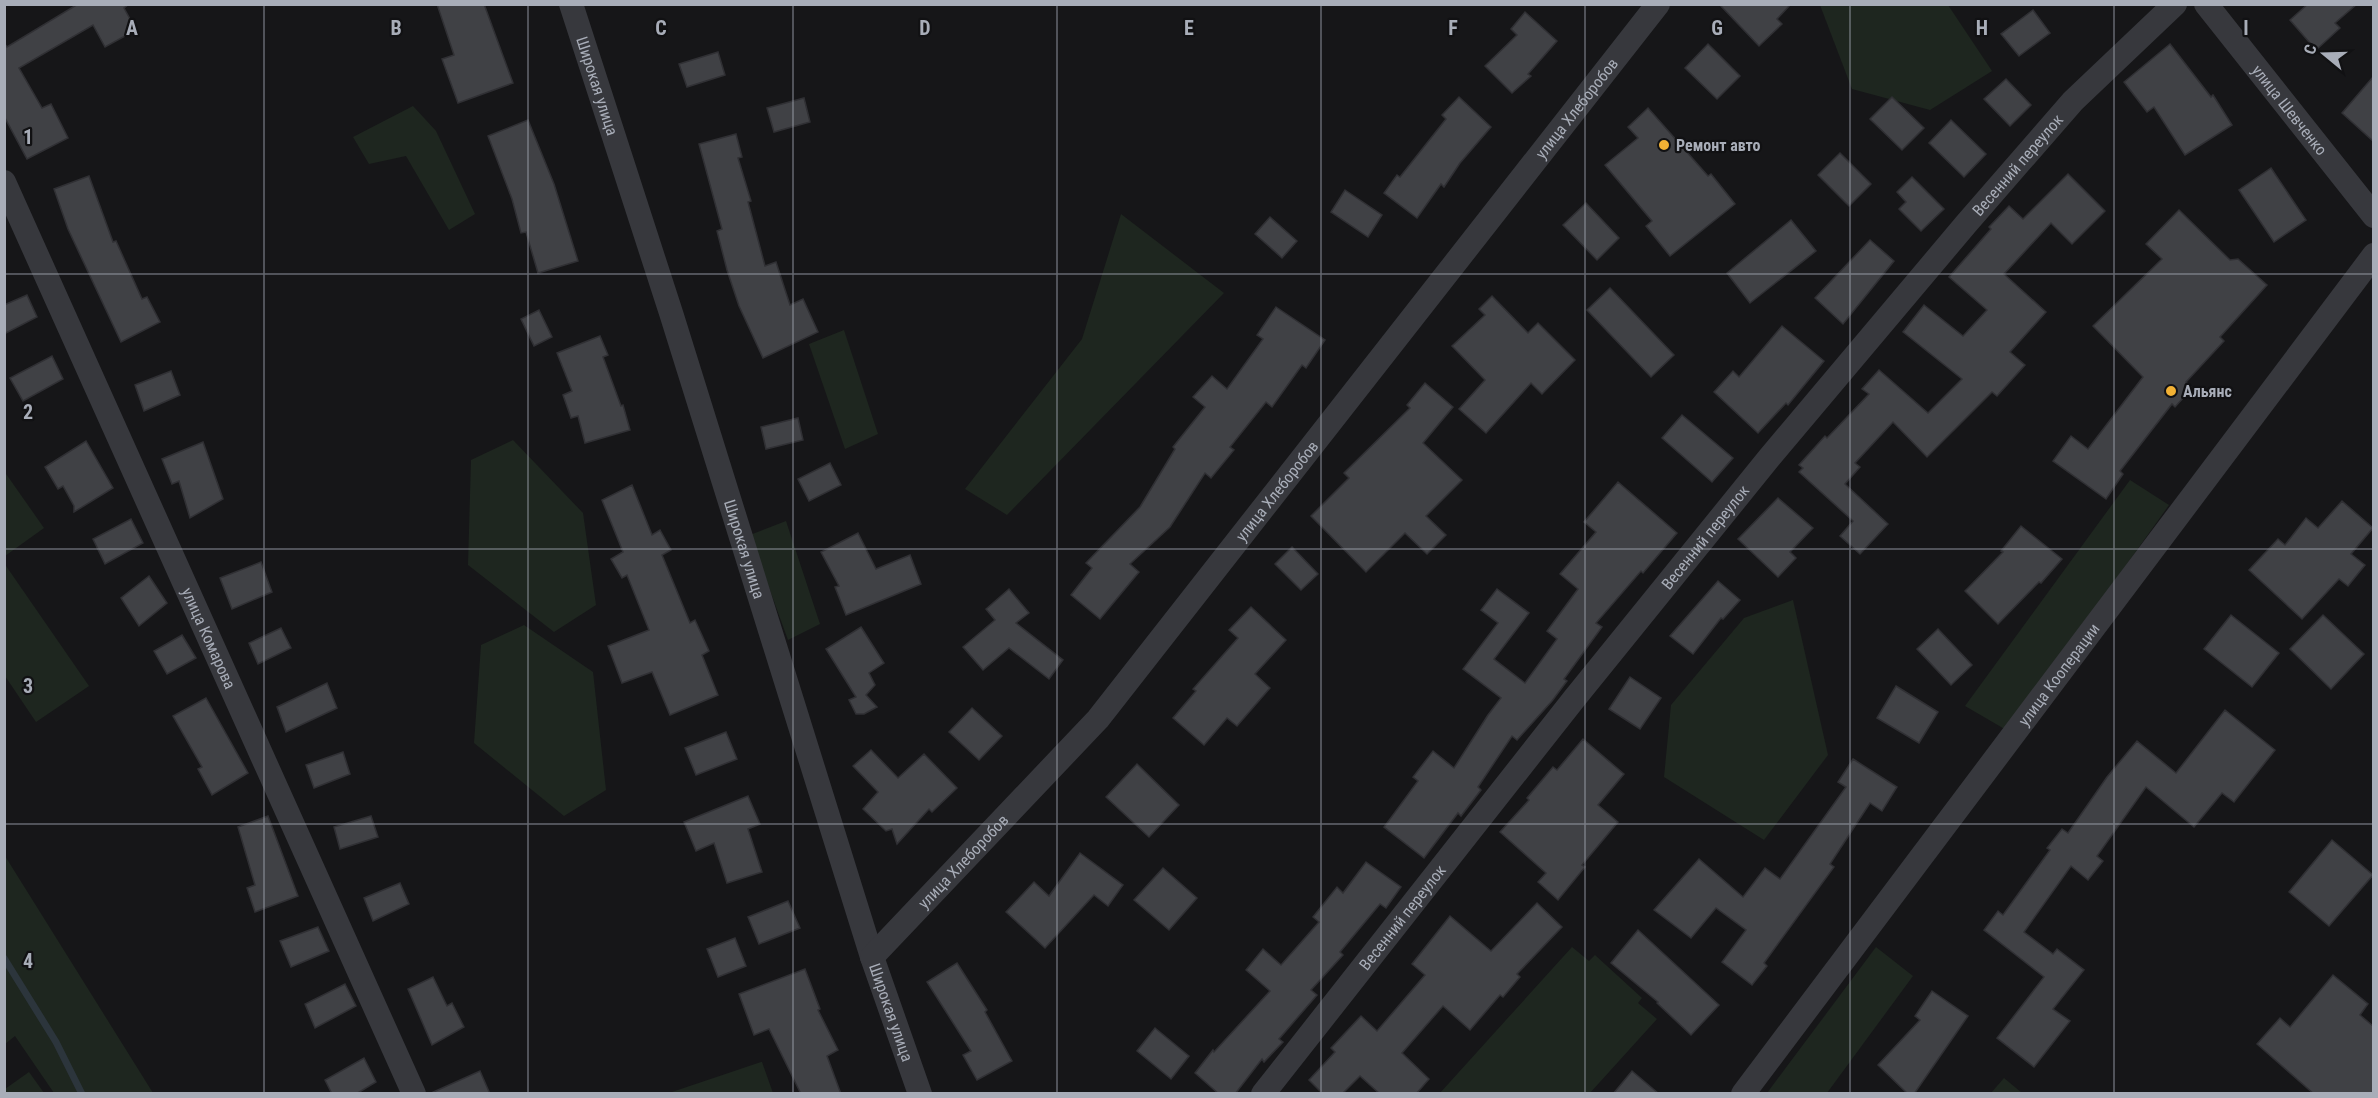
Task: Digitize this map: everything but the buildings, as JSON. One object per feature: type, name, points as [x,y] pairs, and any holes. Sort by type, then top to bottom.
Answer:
[{"type":"street","name":"Широкая улица","points":[[571,4],[672,316],[872,957],[920,1094]]},
{"type":"street","name":"улица Хлеборобов","points":[[872,957],[1098,719],[1658,4]]},
{"type":"street","name":"Весенний переулок","points":[[1263,1094],[1574,699],[1776,449],[2073,101],[2175,4]]},
{"type":"street","name":"улица Шевченко","points":[[2206,4],[2373,216]]},
{"type":"street","name":"улица Комарова","points":[[4,182],[414,1094]]},
{"type":"street","name":"улица Кооперации","points":[[1743,1094],[2373,255]]},
{"type":"shaded area","points":[[1820,5],[1948,5],[1992,71],[1930,110],[1852,89]]},
{"type":"shaded area","points":[[413,106],[436,131],[475,214],[449,230],[406,156],[369,164],[353,137]]},
{"type":"shaded area","points":[[1121,214],[1224,293],[1007,515],[965,489],[1082,339]]},
{"type":"shaded area","points":[[844,330],[878,434],[845,449],[809,344]]},
{"type":"shaded area","points":[[513,440],[583,513],[596,605],[554,632],[468,565],[471,460]]},
{"type":"shaded area","points":[[4,471],[44,528],[5,556],[4,556]]},
{"type":"shaded area","points":[[2130,480],[2169,505],[2008,731],[1965,706]]},
{"type":"shaded area","points":[[786,521],[820,624],[788,640],[750,535]]},
{"type":"shaded area","points":[[4,563],[89,686],[36,722],[5,676]]},
{"type":"shaded area","points":[[1793,600],[1828,755],[1764,840],[1664,777],[1671,705],[1744,618]]},
{"type":"shaded area","points":[[524,625],[593,672],[606,790],[564,816],[474,743],[481,645]]},
{"type":"shaded area","points":[[4,856],[153,1093],[54,1093],[15,1036],[5,1044]]},
{"type":"shaded area","points":[[1572,947],[1589,961],[1595,955],[1642,998],[1638,1003],[1657,1019],[1590,1093],[1440,1093]]},
{"type":"shaded area","points":[[1876,947],[1913,976],[1827,1093],[1767,1093]]},
{"type":"shaded area","points":[[761,1062],[773,1093],[669,1093]]},
{"type":"shaded area","points":[[29,1072],[44,1093],[5,1093],[5,1089]]},
{"type":"shaded area","points":[[2004,1078],[2022,1093],[1991,1093]]},
{"type":"waterway","points":[[4,958],[56,1042],[82,1094]]},
{"type":"place","name":"Ремонт авто","points":[[1664,145]]},
{"type":"place","name":"Альянс","points":[[2171,391]]}]
